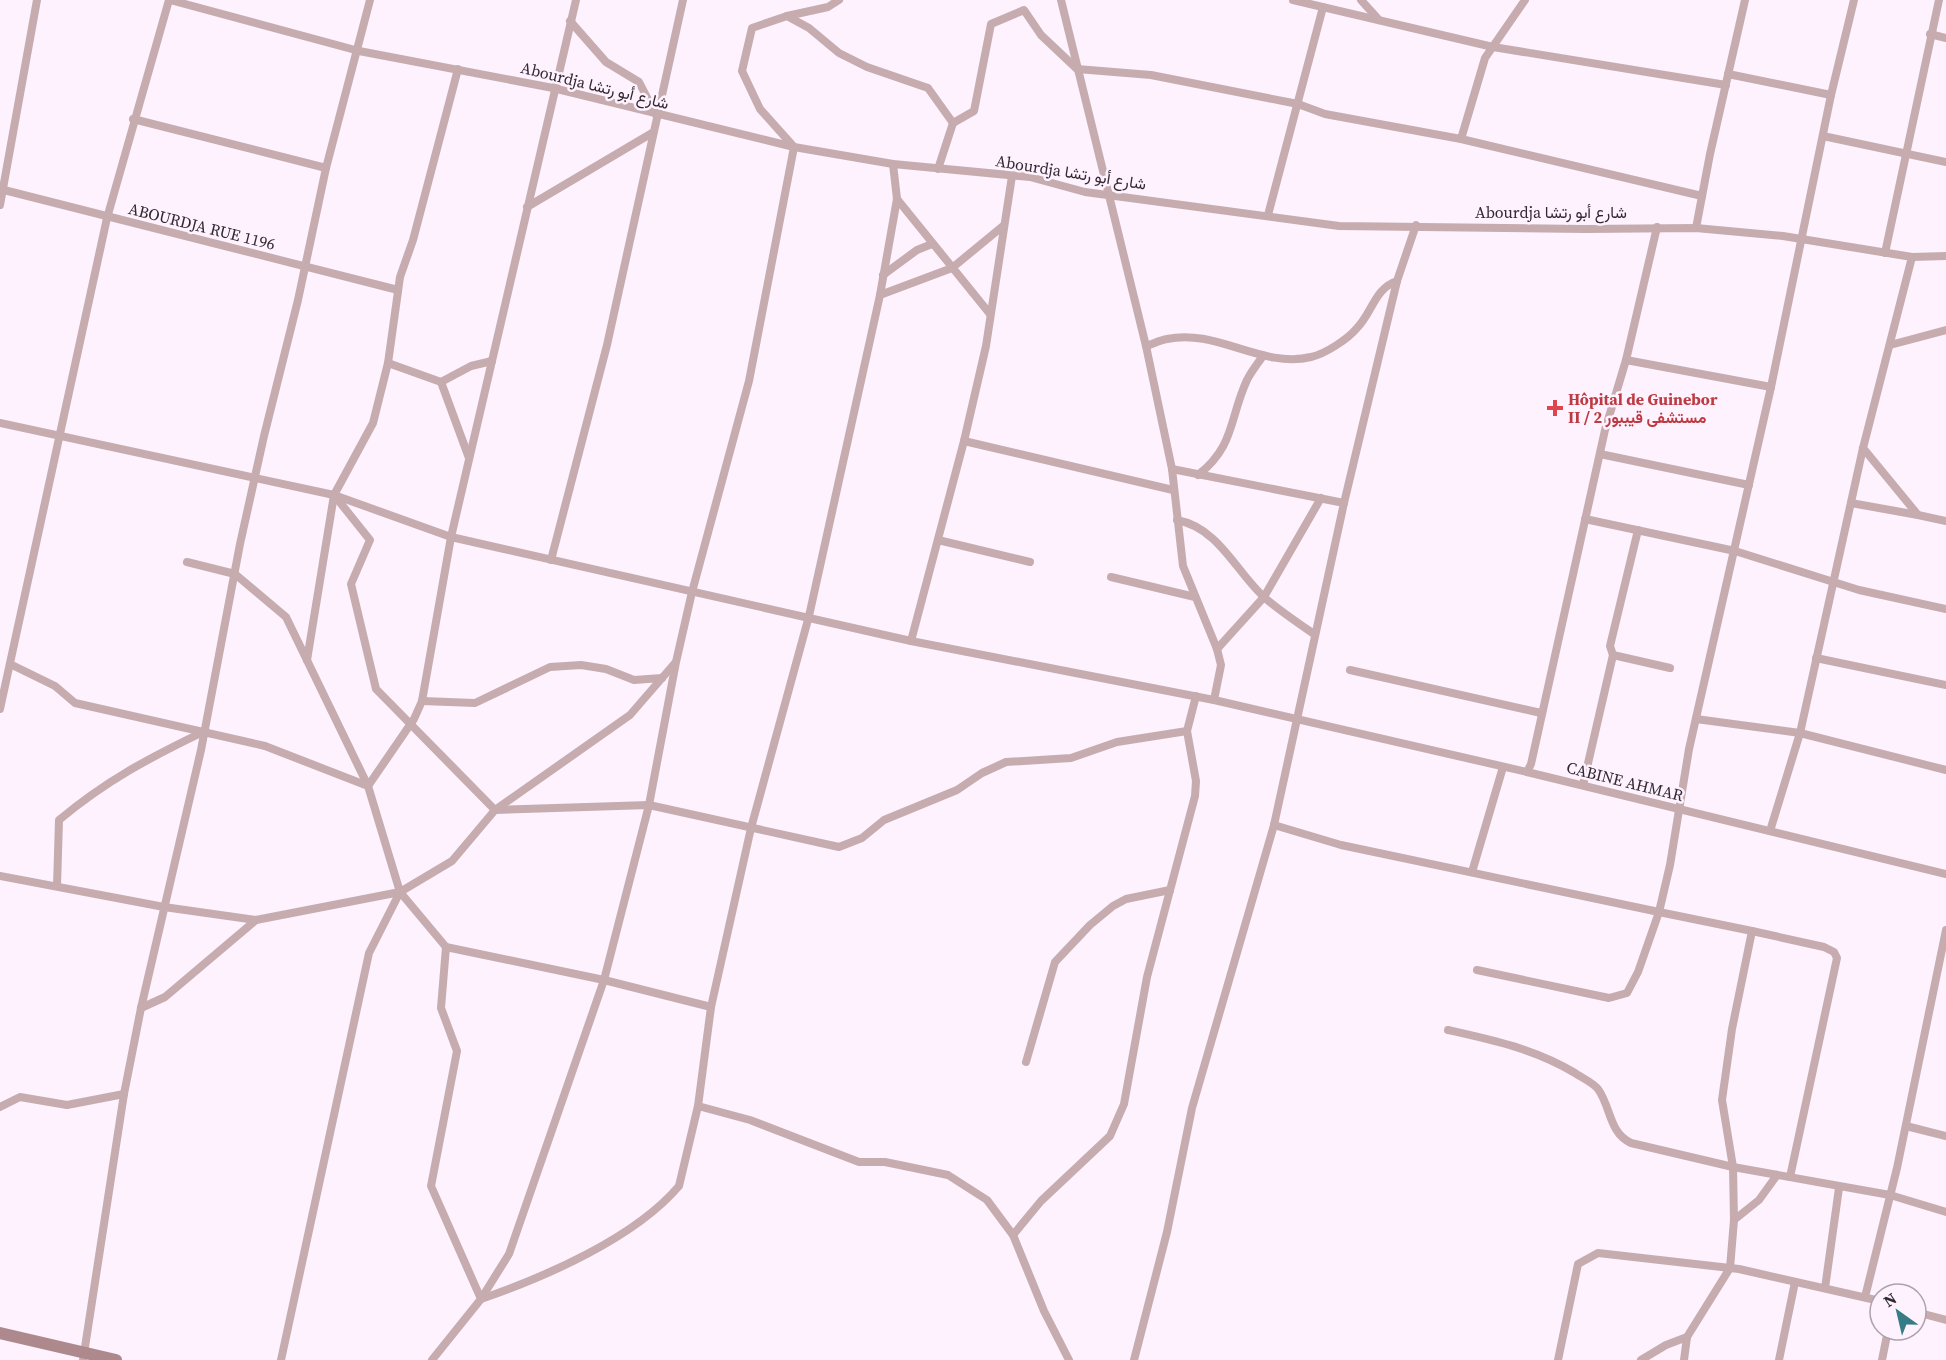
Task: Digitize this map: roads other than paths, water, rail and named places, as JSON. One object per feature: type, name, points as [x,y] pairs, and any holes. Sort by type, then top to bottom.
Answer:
[{"type":"street","points":[[0,205],[1,189],[37,0]]},
{"type":"street","points":[[0,709],[107,218],[133,119],[166,17],[169,0]]},
{"type":"street","name":"Abourdja شارع أبو رتشا","points":[[169,0],[359,51],[553,88],[794,147],[893,165],[1012,176],[1110,195],[1339,226],[1696,228],[1803,240],[1912,257],[1946,256]]},
{"type":"street","points":[[83,1356],[124,1094],[141,1008],[205,731],[255,478],[326,168],[359,51],[370,0]]},
{"type":"street","points":[[368,786],[410,724],[422,701],[451,537],[553,88],[576,0]]},
{"type":"street","points":[[551,560],[607,345],[683,0]]},
{"type":"street","points":[[432,1360],[481,1299],[517,1234],[604,980],[649,805],[676,662],[692,592],[749,381],[794,147],[759,109],[742,71],[752,28],[787,16],[828,8],[839,0]]},
{"type":"street","points":[[1061,0],[1146,346],[1172,469],[1183,566],[1217,649],[1221,674],[1214,700]]},
{"type":"street","points":[[1293,0],[1493,47],[1725,86]]},
{"type":"street","points":[[1361,0],[1379,20]]},
{"type":"street","points":[[1461,139],[1480,69],[1526,0]]},
{"type":"street","points":[[1696,228],[1745,0]]},
{"type":"street","points":[[1477,970],[1609,998],[1627,993],[1638,972],[1659,912],[1670,865],[1696,719],[1772,387],[1831,95],[1854,0]]},
{"type":"street","points":[[1885,253],[1939,0]]},
{"type":"street","points":[[1268,215],[1323,7]]},
{"type":"street","points":[[938,169],[953,123],[974,111],[991,24],[1024,10],[1041,35],[1077,69],[1151,75],[1298,104],[1325,114],[1461,139],[1702,196]]},
{"type":"street","points":[[787,16],[809,28],[839,53],[867,66],[928,88],[953,123]]},
{"type":"street","points":[[570,21],[606,62],[639,82],[656,115]]},
{"type":"street","points":[[1930,34],[1946,38]]},
{"type":"street","points":[[307,660],[334,495],[373,423],[388,363],[398,290],[459,69]]},
{"type":"street","points":[[1728,74],[1831,95]]},
{"type":"street","points":[[133,119],[326,168]]},
{"type":"street","points":[[527,207],[652,133]]},
{"type":"street","points":[[1823,136],[1946,162]]},
{"type":"street","points":[[481,1299],[517,1287],[615,1239],[671,1196],[680,1186],[698,1106],[711,1007],[751,828],[809,616],[880,295],[897,199],[893,165]]},
{"type":"street","points":[[911,641],[964,441],[986,346],[1012,176]]},
{"type":"street","name":"ABOURDJA RUE 1196","points":[[1,189],[107,218],[398,290]]},
{"type":"street","points":[[897,199],[990,314]]},
{"type":"street","points":[[1134,1360],[1167,1232],[1192,1108],[1274,825],[1344,503],[1397,281],[1416,225]]},
{"type":"street","points":[[880,295],[952,268],[1003,226]]},
{"type":"street","points":[[1527,772],[1531,764],[1600,454],[1626,360],[1657,227]]},
{"type":"street","points":[[883,275],[917,250],[932,244]]},
{"type":"street","points":[[1770,831],[1800,733],[1863,448],[1912,257]]},
{"type":"street","points":[[1146,346],[1169,338],[1192,338],[1263,356],[1293,360],[1313,357],[1357,329],[1382,289],[1397,281]]},
{"type":"street","points":[[1890,345],[1946,330]]},
{"type":"street","points":[[1198,475],[1213,463],[1222,451],[1248,379],[1263,356]]},
{"type":"street","points":[[1626,360],[1772,387]]},
{"type":"street","points":[[388,363],[441,382],[471,366],[492,361]]},
{"type":"street","points":[[441,382],[469,459]]},
{"type":"street","name":"CABINE AHMAR","points":[[0,423],[334,495],[451,537],[809,616],[911,641],[1214,700],[1503,766],[1679,811],[1946,874]]},
{"type":"street","points":[[964,441],[1173,490]]},
{"type":"street","points":[[1863,448],[1918,515]]},
{"type":"street","points":[[1600,454],[1749,485]]},
{"type":"street","points":[[1172,469],[1344,503]]},
{"type":"street","points":[[334,495],[370,540],[351,584],[376,689],[495,810],[649,805],[839,847],[862,838],[884,819],[957,790],[982,773],[1006,762],[1071,758],[1118,742],[1187,730]]},
{"type":"street","points":[[1217,649],[1264,597],[1320,498]]},
{"type":"street","points":[[1851,503],[1946,521]]},
{"type":"street","points":[[1585,519],[1735,551],[1832,582],[1946,609]]},
{"type":"street","points":[[1177,520],[1196,525],[1216,541],[1264,597],[1314,634]]},
{"type":"street","points":[[1583,786],[1613,654],[1610,646],[1638,530]]},
{"type":"street","points":[[938,540],[1030,562]]},
{"type":"street","points":[[187,562],[235,574],[286,617],[368,786],[400,892],[446,947],[604,980],[711,1007]]},
{"type":"street","points":[[1111,578],[1195,597]]},
{"type":"street","points":[[1613,654],[1670,668]]},
{"type":"street","points":[[1816,658],[1946,685]]},
{"type":"street","points":[[0,876],[164,907],[256,920],[400,892],[452,861],[495,810],[630,715],[676,662]]},
{"type":"street","points":[[10,664],[54,686],[75,703],[265,746],[368,786]]},
{"type":"street","points":[[422,701],[475,703],[550,667],[581,665],[606,669],[634,680],[662,678]]},
{"type":"street","points":[[1350,670],[1541,713]]},
{"type":"street","points":[[1013,1235],[1041,1201],[1110,1136],[1124,1104],[1147,977],[1195,796],[1196,781],[1187,730],[1196,696]]},
{"type":"street","points":[[1696,719],[1800,733],[1946,770]]},
{"type":"street","points":[[57,886],[59,820],[94,790],[136,764],[205,731]]},
{"type":"street","points":[[1472,872],[1503,766]]},
{"type":"street","points":[[1274,825],[1341,845],[1752,931],[1824,947],[1834,952],[1837,958],[1790,1177]]},
{"type":"street","points":[[1026,1062],[1054,962],[1090,925],[1113,906],[1126,899],[1170,890]]},
{"type":"street","points":[[281,1360],[369,953],[400,892]]},
{"type":"street","points":[[141,1008],[165,997],[256,920]]},
{"type":"street","points":[[1865,1297],[1906,1126],[1946,930]]},
{"type":"street","points":[[1684,1360],[1687,1337],[1730,1268],[1734,1220],[1733,1167],[1722,1100],[1732,1029],[1752,931]]},
{"type":"street","points":[[446,947],[441,1008],[457,1051],[431,1186],[481,1299]]},
{"type":"street","points":[[1448,1030],[1511,1044],[1556,1062],[1588,1082],[1598,1089],[1613,1124],[1625,1141],[1733,1167],[1890,1195],[1946,1212]]},
{"type":"street","points":[[0,1107],[20,1097],[67,1105],[124,1094]]},
{"type":"street","points":[[698,1106],[750,1120],[858,1162],[885,1162],[948,1175],[987,1200],[1013,1235],[1044,1311],[1069,1360]]},
{"type":"street","points":[[1906,1126],[1946,1136]]},
{"type":"street","points":[[1734,1220],[1759,1200],[1777,1175]]},
{"type":"street","points":[[1825,1288],[1839,1188]]},
{"type":"street","points":[[1558,1360],[1578,1264],[1598,1253],[1730,1268],[1868,1298]]},
{"type":"street","points":[[1779,1360],[1795,1282]]},
{"type":"street","points":[[1928,1315],[1946,1320]]},
{"type":"street","points":[[0,1333],[83,1356],[116,1360]]},
{"type":"street","points":[[1641,1360],[1666,1345],[1687,1337]]},
{"type":"street","points":[[1882,1360],[1886,1342]]},
{"type":"place","name":"Hôpital de Guinebor II / مستشفى قيببور 2","points":[[1555,408]]}]
